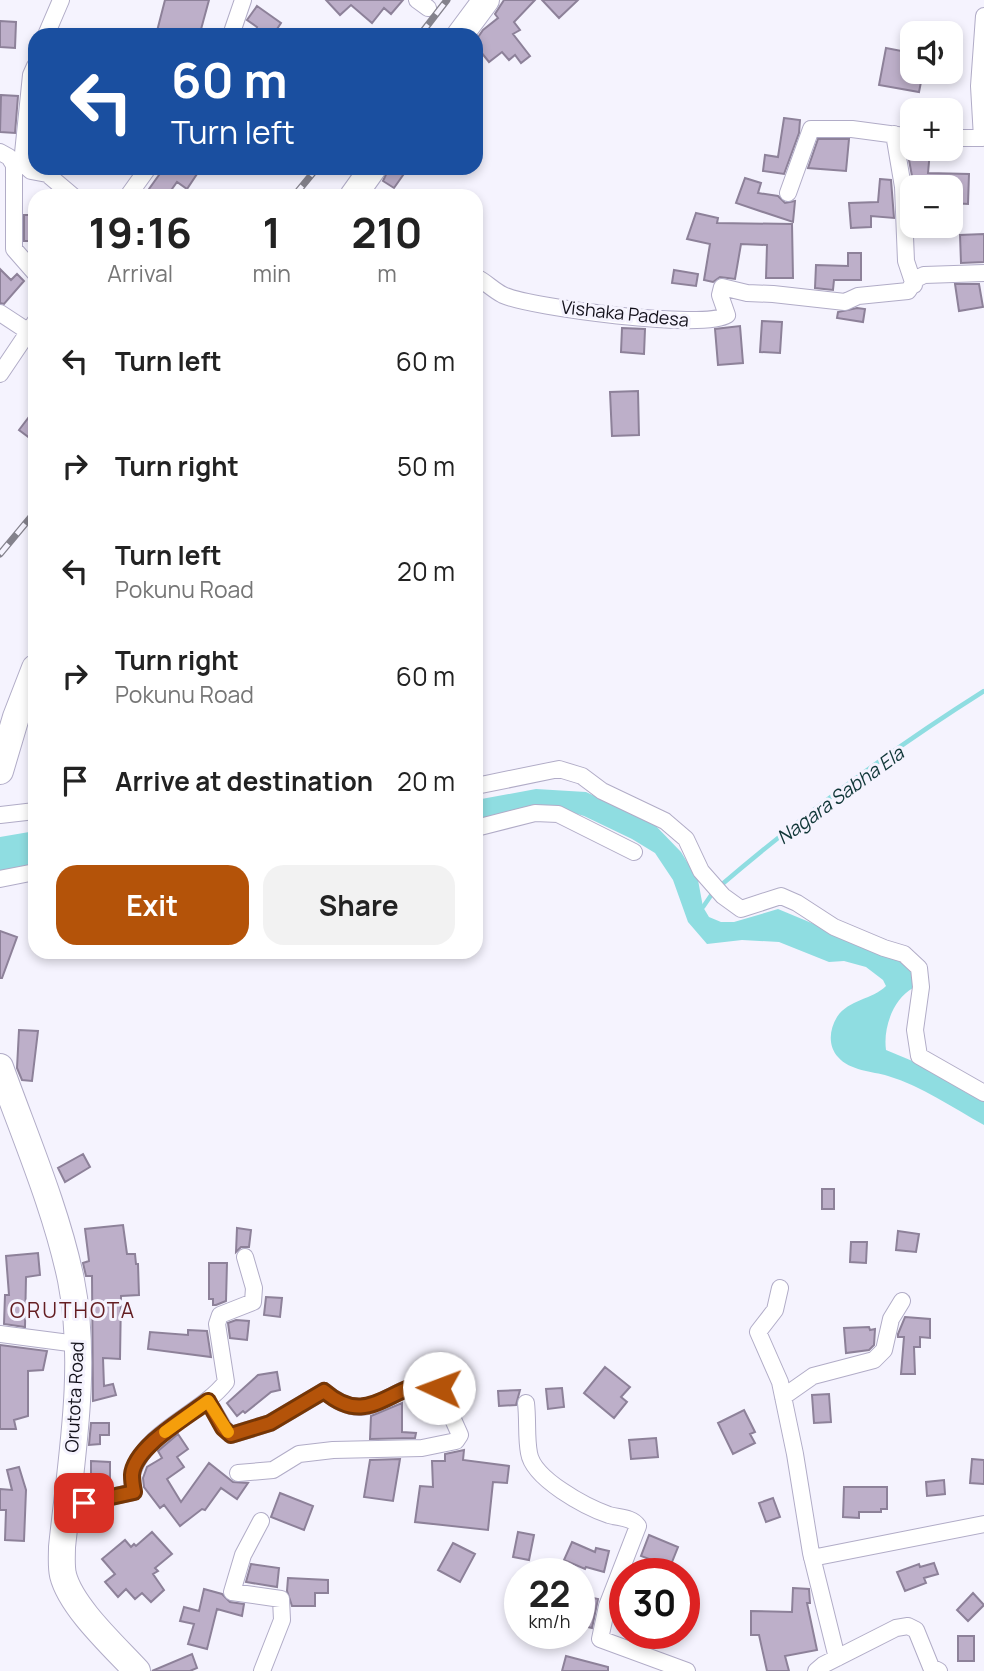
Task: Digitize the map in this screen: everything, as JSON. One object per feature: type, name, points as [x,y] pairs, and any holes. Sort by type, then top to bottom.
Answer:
[{"type":"main road","points":[[465,28],[486,0]]},
{"type":"main road","points":[[0,771],[28,686]]},
{"type":"main road","name":"Orutota Road","points":[[0,1067],[63,1247],[71,1282],[77,1344],[74,1433],[62,1561],[66,1584],[83,1609],[137,1671]]},
{"type":"street","points":[[49,28],[61,0]]},
{"type":"street","points":[[233,28],[243,0]]},
{"type":"street","points":[[963,140],[983,143],[979,86],[984,17]]},
{"type":"street","points":[[28,104],[22,163],[28,168]]},
{"type":"street","points":[[788,193],[811,129],[831,128],[900,136]]},
{"type":"street","points":[[894,135],[903,187],[906,261],[914,285]]},
{"type":"street","points":[[0,152],[9,157],[14,165],[15,249],[28,265]]},
{"type":"street","points":[[48,175],[65,189]]},
{"type":"street","name":"Vishaka Padesa","points":[[483,282],[503,295],[532,302],[575,310],[679,320],[723,318],[727,310],[720,295],[722,288],[747,293],[774,293],[845,302],[858,296],[908,291],[916,279],[925,275],[984,273]]},
{"type":"street","points":[[0,313],[28,325]]},
{"type":"street","points":[[0,374],[28,333]]},
{"type":"street","points":[[483,785],[559,769],[582,776],[602,791],[664,821],[686,839],[701,871],[741,909],[781,896],[834,927],[904,954],[919,968],[921,988],[915,1030],[919,1056],[984,1093]]},
{"type":"street","points":[[0,815],[28,812]]},
{"type":"street","points":[[483,826],[535,813],[558,814],[634,852]]},
{"type":"street","points":[[0,879],[28,873]]},
{"type":"street","points":[[67,1506],[134,1492],[132,1473],[144,1451],[167,1430],[208,1401],[226,1382],[217,1324],[220,1315],[253,1302],[254,1288],[244,1257]]},
{"type":"street","points":[[780,1288],[775,1310],[758,1332],[771,1358],[783,1397],[812,1558],[837,1658]]},
{"type":"street","points":[[783,1397],[813,1376],[874,1360],[884,1350],[891,1319],[902,1301]]},
{"type":"street","points":[[0,1334],[77,1344]]},
{"type":"street","points":[[208,1401],[223,1428],[231,1435],[270,1423],[324,1391],[338,1403],[359,1408],[374,1405],[408,1387],[433,1382],[439,1388],[460,1435],[456,1441],[422,1448],[299,1454],[273,1470],[238,1473]]},
{"type":"street","points":[[526,1403],[529,1455],[536,1468],[573,1498],[592,1509],[630,1520],[638,1526],[607,1606],[600,1639],[687,1671]]},
{"type":"street","points":[[261,1521],[243,1555],[232,1592],[281,1599],[282,1620],[262,1671]]},
{"type":"street","points":[[812,1558],[984,1524]]},
{"type":"street","points":[[816,1671],[896,1628],[908,1626],[916,1630],[931,1667],[939,1671]]},
{"type":"water","points":[[536,789],[586,792],[654,824],[681,852],[698,880],[703,907],[709,917],[721,922],[734,922],[778,909],[898,959],[913,970],[913,988],[900,999],[891,1015],[886,1033],[886,1050],[934,1070],[965,1092],[984,1101],[984,1125],[913,1085],[855,1068],[838,1057],[832,1048],[831,1038],[837,1017],[854,1003],[886,986],[883,980],[866,967],[844,961],[829,962],[779,942],[742,940],[707,944],[688,922],[673,880],[655,853],[584,816],[561,809],[539,807],[483,818],[483,799]]},
{"type":"water","points":[[28,832],[28,865],[0,872],[0,837]]},
{"type":"building","points":[[165,0],[209,0],[201,28],[158,28]]},
{"type":"building","points":[[326,0],[403,0],[391,14],[384,8],[372,23],[351,5],[340,15]]},
{"type":"building","points":[[504,0],[535,0],[514,22],[520,30],[513,34],[530,56],[521,63],[515,55],[509,60],[502,52],[489,62],[483,55],[483,30],[498,18],[495,14]]},
{"type":"building","points":[[542,0],[578,0],[559,18]]},
{"type":"building","points":[[257,6],[281,23],[278,28],[256,28],[247,20]]},
{"type":"building","points":[[0,21],[16,22],[15,48],[0,47]]},
{"type":"building","points":[[886,48],[900,51],[900,84],[921,84],[919,92],[879,85]]},
{"type":"building","points":[[1,95],[18,96],[15,133],[0,132]]},
{"type":"building","points":[[784,118],[800,120],[799,133],[784,174],[763,171],[765,155],[778,157]]},
{"type":"building","points":[[818,139],[849,139],[846,171],[808,168]]},
{"type":"building","points":[[909,161],[929,161],[928,173],[969,174],[968,204],[963,204],[963,175],[912,175]]},
{"type":"building","points":[[159,175],[196,175],[187,189],[177,182],[172,189],[149,189]]},
{"type":"building","points":[[386,175],[403,175],[394,188],[383,181]]},
{"type":"building","points":[[745,178],[761,183],[758,193],[778,196],[785,203],[795,201],[793,222],[736,203]]},
{"type":"building","points":[[880,179],[891,180],[894,218],[871,216],[871,227],[851,228],[849,203],[878,202]]},
{"type":"building","points":[[696,213],[718,218],[717,223],[792,224],[793,278],[766,278],[767,245],[741,244],[735,279],[720,277],[713,282],[704,280],[710,244],[687,239]]},
{"type":"building","points":[[24,215],[28,215],[28,241],[24,241]]},
{"type":"building","points":[[984,234],[984,262],[961,263],[960,238],[963,238],[963,235]]},
{"type":"building","points":[[848,253],[861,253],[861,280],[834,280],[833,290],[815,288],[816,265],[848,266]]},
{"type":"building","points":[[0,269],[11,280],[17,274],[24,281],[4,304],[0,303]]},
{"type":"building","points":[[674,270],[698,274],[696,286],[672,283]]},
{"type":"building","points":[[955,284],[979,284],[983,307],[959,311]]},
{"type":"building","points":[[865,309],[863,322],[837,318],[838,312]]},
{"type":"building","points":[[762,321],[782,322],[780,353],[760,352]]},
{"type":"building","points":[[740,326],[743,363],[718,365],[715,329]]},
{"type":"building","points":[[622,328],[645,329],[644,354],[621,352]]},
{"type":"building","points":[[638,391],[639,435],[612,436],[610,392]]},
{"type":"building","points":[[28,418],[28,437],[19,430]]},
{"type":"building","points":[[0,931],[17,937],[2,978],[0,978]]},
{"type":"building","points":[[19,1030],[38,1031],[32,1081],[22,1080],[17,1068]]},
{"type":"building","points":[[83,1154],[90,1167],[65,1182],[58,1168]]},
{"type":"building","points":[[822,1189],[834,1189],[834,1209],[822,1209]]},
{"type":"building","points":[[123,1225],[127,1254],[135,1254],[138,1264],[139,1295],[121,1296],[120,1359],[103,1358],[104,1386],[113,1384],[116,1395],[93,1401],[92,1276],[86,1276],[83,1263],[89,1261],[85,1229]]},
{"type":"building","points":[[237,1228],[251,1230],[249,1247],[241,1247],[236,1252]]},
{"type":"building","points":[[898,1231],[919,1234],[916,1252],[896,1250]]},
{"type":"building","points":[[851,1242],[867,1242],[866,1263],[850,1262]]},
{"type":"building","points":[[38,1253],[40,1275],[26,1277],[25,1327],[4,1324],[5,1295],[9,1295],[6,1256]]},
{"type":"building","points":[[209,1263],[227,1263],[226,1301],[216,1305],[213,1305],[213,1299],[209,1299]]},
{"type":"building","points":[[266,1297],[282,1298],[280,1317],[264,1315]]},
{"type":"building","points":[[905,1317],[930,1319],[930,1338],[920,1337],[920,1347],[914,1347],[915,1374],[901,1374],[904,1337],[898,1337],[898,1334]]},
{"type":"building","points":[[236,1320],[249,1321],[247,1340],[230,1338],[228,1323]]},
{"type":"building","points":[[869,1327],[870,1330],[875,1329],[874,1345],[869,1350],[846,1353],[844,1328]]},
{"type":"building","points":[[188,1330],[207,1331],[211,1357],[148,1349],[150,1332],[188,1335]]},
{"type":"building","points":[[0,1345],[47,1351],[43,1370],[28,1371],[28,1416],[14,1420],[16,1429],[0,1429]]},
{"type":"building","points":[[605,1367],[630,1387],[621,1397],[627,1402],[614,1418],[584,1393]]},
{"type":"building","points":[[277,1372],[280,1390],[271,1392],[245,1413],[243,1411],[237,1416],[227,1403],[258,1375]]},
{"type":"building","points":[[562,1388],[564,1407],[548,1409],[546,1389]]},
{"type":"building","points":[[520,1390],[516,1405],[499,1406],[498,1391]]},
{"type":"building","points":[[829,1394],[831,1422],[814,1423],[812,1395]]},
{"type":"building","points":[[402,1403],[402,1432],[416,1433],[415,1438],[370,1439],[371,1416]]},
{"type":"building","points":[[744,1410],[755,1432],[750,1434],[755,1443],[733,1454],[718,1423]]},
{"type":"building","points":[[91,1423],[109,1423],[109,1435],[100,1435],[100,1444],[89,1445]]},
{"type":"building","points":[[178,1434],[188,1449],[177,1457],[184,1467],[167,1479],[181,1502],[209,1463],[233,1482],[248,1483],[237,1499],[221,1488],[205,1510],[202,1509],[180,1526],[164,1505],[160,1508],[144,1487],[143,1478],[147,1467],[162,1458],[158,1451]]},
{"type":"building","points":[[656,1438],[658,1457],[631,1459],[629,1440]]},
{"type":"building","points":[[464,1450],[463,1460],[509,1466],[507,1483],[493,1482],[488,1530],[415,1522],[420,1486],[433,1487],[432,1461],[445,1461],[445,1454]]},
{"type":"building","points":[[400,1459],[393,1501],[364,1497],[370,1460]]},
{"type":"building","points":[[972,1459],[984,1460],[984,1484],[970,1483]]},
{"type":"building","points":[[91,1461],[110,1462],[110,1484],[91,1483]]},
{"type":"building","points":[[19,1467],[26,1490],[24,1541],[5,1540],[6,1510],[0,1510],[0,1489],[12,1490],[7,1470]]},
{"type":"building","points":[[944,1480],[945,1494],[927,1496],[926,1482]]},
{"type":"building","points":[[844,1487],[887,1487],[887,1509],[881,1509],[881,1512],[859,1512],[859,1518],[843,1517]]},
{"type":"building","points":[[280,1493],[313,1506],[304,1530],[271,1517]]},
{"type":"building","points":[[773,1498],[780,1517],[766,1522],[759,1503]]},
{"type":"building","points":[[152,1532],[172,1554],[155,1568],[158,1571],[153,1574],[164,1590],[151,1602],[142,1593],[135,1599],[126,1589],[118,1597],[105,1582],[115,1574],[102,1559],[125,1540],[131,1547],[134,1544],[136,1546]]},
{"type":"building","points":[[518,1532],[534,1535],[529,1558],[513,1557]]},
{"type":"building","points":[[649,1535],[678,1547],[674,1558],[641,1556]]},
{"type":"building","points":[[572,1542],[595,1552],[596,1548],[609,1551],[604,1572],[595,1570],[595,1558],[565,1558]]},
{"type":"building","points":[[453,1543],[475,1554],[460,1582],[438,1570]]},
{"type":"building","points":[[934,1563],[938,1574],[924,1578],[926,1583],[905,1591],[897,1572],[919,1564],[920,1567]]},
{"type":"building","points":[[251,1564],[279,1568],[277,1587],[246,1582]]},
{"type":"building","points":[[288,1578],[328,1580],[328,1593],[315,1593],[315,1606],[292,1606],[287,1591]]},
{"type":"building","points":[[793,1588],[809,1589],[810,1603],[807,1603],[817,1650],[785,1656],[789,1671],[767,1671],[759,1635],[751,1635],[751,1611],[792,1612]]},
{"type":"building","points":[[204,1589],[222,1594],[230,1602],[244,1604],[242,1616],[217,1609],[207,1649],[188,1644],[194,1624],[180,1621],[184,1607],[199,1611]]},
{"type":"building","points":[[973,1593],[984,1605],[968,1621],[957,1610]]},
{"type":"building","points":[[958,1636],[974,1636],[974,1661],[958,1661]]},
{"type":"building","points":[[192,1654],[197,1668],[190,1671],[152,1671]]},
{"type":"building","points":[[566,1656],[608,1667],[608,1671],[562,1671]]},
{"type":"waterway","name":"Nagara Sabha Ela","points":[[720,886],[849,784],[984,691]]},
{"type":"waterway","name":"Nagara Sabha Ela","points":[[703,907],[714,891]]},
{"type":"railway","points":[[425,28],[447,0]]},
{"type":"railway","points":[[300,189],[311,175]]},
{"type":"railway","points":[[0,554],[28,520]]},
{"type":"slow traffic","points":[[165,1432],[208,1401],[228,1432]]},
{"type":"district","name":"ORUTHOTA","points":[[73,1310]]},
{"type":"route","points":[[84,1503],[134,1492],[132,1473],[144,1451],[167,1430],[208,1401],[223,1428],[231,1435],[270,1423],[324,1391],[338,1403],[359,1408],[374,1405],[408,1387],[422,1383],[433,1382],[439,1388]]}]
